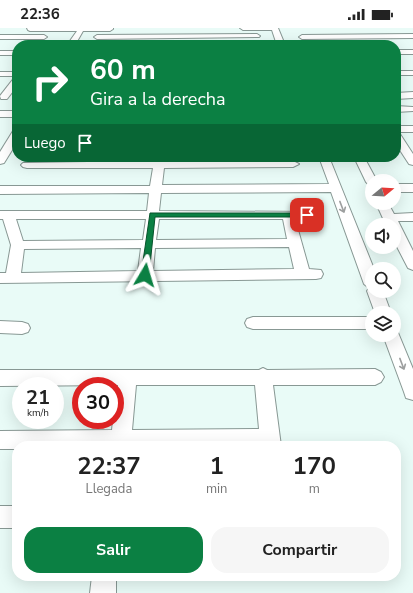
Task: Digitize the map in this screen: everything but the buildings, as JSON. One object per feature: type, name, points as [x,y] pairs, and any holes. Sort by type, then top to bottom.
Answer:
[{"type":"street","points":[[74,40],[82,28]]},
{"type":"street","points":[[238,28],[275,28],[279,40]]},
{"type":"street","points":[[30,29],[114,29]]},
{"type":"street","points":[[298,29],[304,40]]},
{"type":"street","points":[[248,36],[249,40]]},
{"type":"street","points":[[101,40],[101,37],[257,36]]},
{"type":"street","points":[[332,36],[334,40]]},
{"type":"street","points":[[402,36],[412,45]]},
{"type":"street","points":[[302,37],[413,36]]},
{"type":"street","points":[[1,40],[50,37],[47,40]]},
{"type":"street","points":[[1,40],[12,41]]},
{"type":"street","points":[[401,45],[412,45]]},
{"type":"street","points":[[401,52],[413,52]]},
{"type":"street","points":[[0,53],[12,53]]},
{"type":"street","points":[[401,73],[413,73]]},
{"type":"street","points":[[0,74],[12,74]]},
{"type":"street","points":[[2,97],[12,86]]},
{"type":"street","points":[[401,96],[413,96]]},
{"type":"street","points":[[401,109],[410,109]]},
{"type":"street","points":[[0,114],[12,114]]},
{"type":"street","points":[[401,129],[413,129]]},
{"type":"street","points":[[0,161],[12,141]]},
{"type":"street","points":[[401,141],[413,145]]},
{"type":"street","points":[[398,164],[413,163],[401,143]]},
{"type":"street","points":[[27,164],[38,162]]},
{"type":"street","points":[[145,275],[159,162]]},
{"type":"street","points":[[284,162],[293,164]]},
{"type":"street","points":[[326,162],[365,266]]},
{"type":"street","points":[[362,162],[368,174]]},
{"type":"street","points":[[0,190],[335,188]]},
{"type":"street","points":[[401,188],[413,188]]},
{"type":"street","points":[[288,215],[295,243],[309,274],[7,277],[18,245],[4,215],[152,215],[288,215],[307,215]]},
{"type":"street","points":[[401,220],[413,217]]},
{"type":"street","points":[[401,241],[413,265]]},
{"type":"street","points":[[18,245],[295,243]]},
{"type":"street","points":[[253,324],[365,323]]},
{"type":"street","points":[[0,327],[22,328]]},
{"type":"street","points":[[394,342],[413,392]]},
{"type":"street","points":[[263,376],[270,441]]},
{"type":"street","points":[[0,378],[263,376],[375,377]]},
{"type":"street","points":[[120,441],[128,377]]},
{"type":"street","points":[[0,440],[60,441]]},
{"type":"street","points":[[0,517],[12,517]]},
{"type":"street","points":[[102,593],[103,581]]},
{"type":"route","points":[[145,275],[152,215],[307,215]]}]
